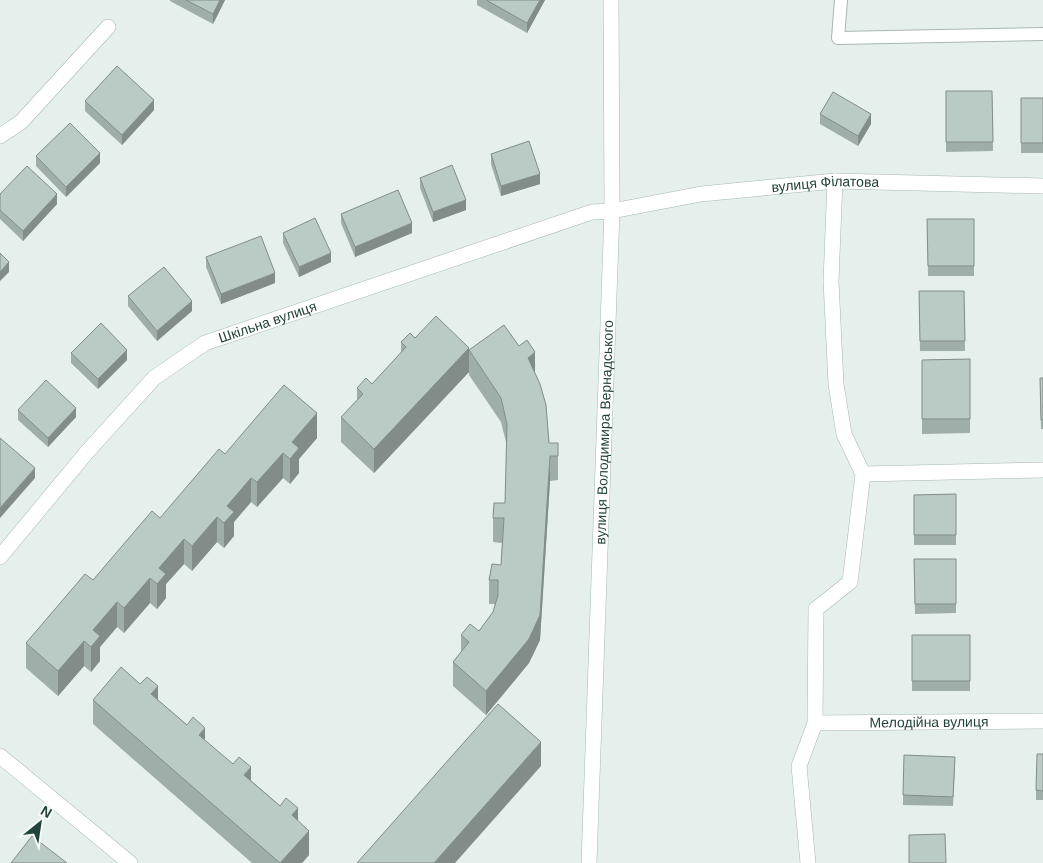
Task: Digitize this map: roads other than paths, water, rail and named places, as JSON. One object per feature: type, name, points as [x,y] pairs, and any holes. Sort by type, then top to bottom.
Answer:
[{"type":"street","name":"вулиця Володимира Вернадського","points":[[589,863],[612,212],[611,0]]},
{"type":"street","points":[[0,136],[21,122],[108,27]]},
{"type":"street","name":"вулиця Філатова","points":[[612,212],[702,194],[835,181],[1043,186]]},
{"type":"street","points":[[808,863],[799,766],[815,723],[816,609],[850,582],[863,474],[844,434],[836,384],[831,290],[835,181]]},
{"type":"street","name":"Шкільна вулиця","points":[[0,556],[87,452],[154,378],[205,343],[592,212],[612,212]]},
{"type":"street","points":[[863,474],[1043,470]]},
{"type":"street","name":"Мелодійна вулиця","points":[[815,723],[1043,721]]},
{"type":"street","points":[[0,756],[130,863]]},
{"type":"lane","points":[[841,0],[838,38],[1043,34]]}]
